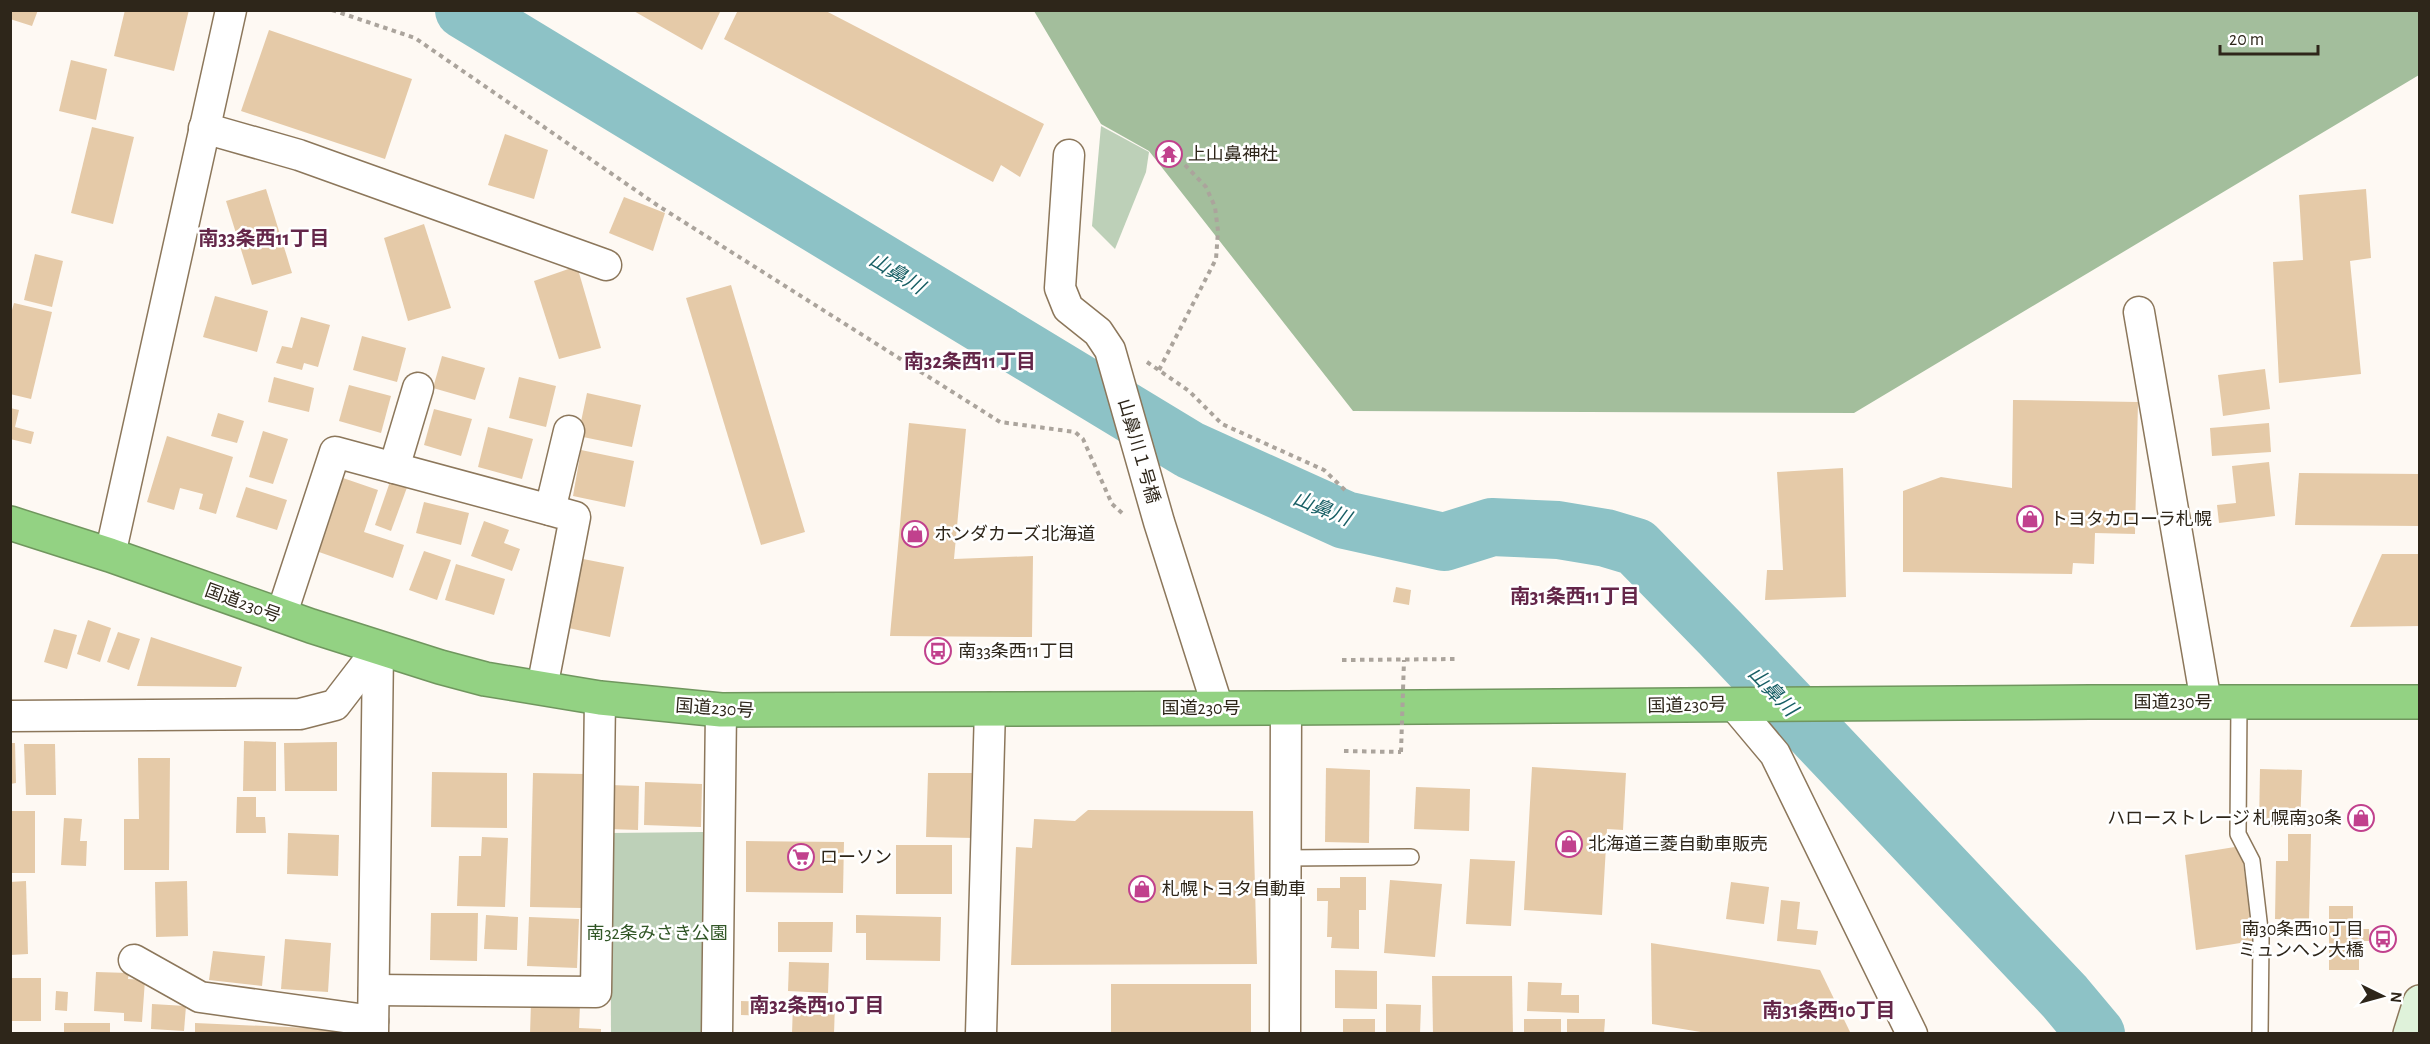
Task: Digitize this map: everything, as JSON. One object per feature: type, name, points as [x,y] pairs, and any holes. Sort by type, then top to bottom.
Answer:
[{"type":"highway","name":"国道230号","points":[[10,523],[110,555],[378,649],[485,679],[600,698],[721,710],[2420,702]]},
{"type":"street","points":[[110,555],[231,10]]},
{"type":"street","points":[[204,128],[299,155],[606,265]]},
{"type":"street","name":"山鼻川１号橋","points":[[1070,155],[1060,288],[1068,308],[1098,332],[1110,350],[1159,522],[1218,708]]},
{"type":"street","points":[[2139,312],[2206,702]]},
{"type":"street","points":[[394,468],[418,388]]},
{"type":"street","points":[[550,510],[569,431]]},
{"type":"street","points":[[281,616],[335,452],[550,510],[575,517],[542,688]]},
{"type":"street","points":[[10,716],[300,714],[335,705],[378,649]]},
{"type":"street","points":[[134,960],[200,997],[373,1027],[378,649]]},
{"type":"street","points":[[374,990],[596,992],[600,698]]},
{"type":"street","points":[[1740,704],[1775,754],[1912,1034]]},
{"type":"street","points":[[981,1034],[990,708]]},
{"type":"street","points":[[1285,1034],[1286,708]]},
{"type":"street","points":[[717,1034],[721,710]]},
{"type":"street","points":[[2410,1034],[2420,1002]]},
{"type":"lane","points":[[2238,703],[2238,834],[2252,861],[2261,938],[2260,1034]]},
{"type":"lane","points":[[1284,858],[1411,857]]},
{"type":"path","points":[[332,10],[416,38],[657,205],[1000,422],[1075,432],[1083,439],[1112,504],[1119,511],[1128,514]]},
{"type":"path","points":[[1159,370],[1216,259],[1218,231],[1215,207],[1206,187],[1183,163]]},
{"type":"path","points":[[1142,359],[1189,391],[1222,424],[1324,470],[1347,492]]},
{"type":"path","points":[[1342,660],[1459,659]]},
{"type":"path","points":[[1344,751],[1401,752],[1404,660]]},
{"type":"green space","points":[[2419,10],[2419,75],[1854,413],[1353,411],[1149,151],[1101,124],[1034,11]]},
{"type":"green space","points":[[1101,126],[1149,152],[1146,172],[1115,249],[1092,226]]},
{"type":"green space","name":"南32条みさき公園","points":[[704,832],[703,1033],[611,1033],[610,833]]},
{"type":"building","points":[[10,10],[38,10],[32,26],[10,19]]},
{"type":"building","points":[[125,10],[189,10],[174,71],[114,56]]},
{"type":"building","points":[[632,10],[721,10],[702,50]]},
{"type":"building","points":[[738,10],[824,10],[1044,124],[1020,177],[1001,165],[993,182],[724,39]]},
{"type":"building","points":[[269,30],[412,79],[385,159],[241,111]]},
{"type":"building","points":[[71,60],[107,69],[96,120],[59,111]]},
{"type":"building","points":[[92,127],[134,137],[113,224],[71,213]]},
{"type":"building","points":[[505,134],[548,150],[534,199],[488,185]]},
{"type":"building","points":[[266,189],[292,273],[252,285],[226,201]]},
{"type":"building","points":[[2366,189],[2371,258],[2350,261],[2361,374],[2279,383],[2273,262],[2303,260],[2299,195]]},
{"type":"building","points":[[624,197],[665,213],[653,251],[609,233]]},
{"type":"building","points":[[424,224],[451,308],[408,321],[384,238]]},
{"type":"building","points":[[35,254],[63,261],[52,307],[24,300]]},
{"type":"building","points":[[577,266],[601,348],[559,359],[534,281]]},
{"type":"building","points":[[731,285],[805,532],[761,545],[686,298]]},
{"type":"building","points":[[215,296],[268,311],[257,352],[203,337]]},
{"type":"building","points":[[14,303],[52,312],[31,399],[10,394],[10,317]]},
{"type":"building","points":[[301,317],[330,325],[318,367],[304,363],[302,370],[276,363],[282,346],[292,348]]},
{"type":"building","points":[[362,336],[406,348],[397,382],[353,370]]},
{"type":"building","points":[[442,356],[485,368],[475,400],[433,388]]},
{"type":"building","points":[[2265,369],[2270,409],[2223,416],[2218,375]]},
{"type":"building","points":[[274,377],[314,388],[309,412],[268,402]]},
{"type":"building","points":[[519,377],[556,386],[546,427],[509,418]]},
{"type":"building","points":[[349,385],[391,396],[381,433],[339,421]]},
{"type":"building","points":[[587,393],[641,405],[632,447],[578,436]]},
{"type":"building","points":[[2013,400],[2138,402],[2135,534],[2095,533],[2094,564],[2073,563],[2072,574],[1903,572],[1903,491],[1941,477],[2012,488]]},
{"type":"building","points":[[10,408],[19,410],[15,427],[34,432],[31,444],[10,439]]},
{"type":"building","points":[[434,409],[472,419],[461,456],[424,445]]},
{"type":"building","points":[[218,413],[244,421],[237,443],[211,436]]},
{"type":"building","points":[[909,423],[966,429],[954,559],[1033,556],[1032,637],[890,636]]},
{"type":"building","points":[[2269,423],[2271,452],[2212,456],[2210,428]]},
{"type":"building","points":[[488,427],[533,439],[522,479],[478,467]]},
{"type":"building","points":[[263,431],[288,439],[273,484],[249,477]]},
{"type":"building","points":[[167,436],[233,457],[216,514],[199,509],[203,494],[180,488],[174,510],[147,502]]},
{"type":"building","points":[[581,450],[634,461],[625,507],[573,496]]},
{"type":"building","points":[[2269,462],[2275,516],[2219,523],[2217,505],[2236,503],[2232,466]]},
{"type":"building","points":[[1843,468],[1846,597],[1765,600],[1767,570],[1783,570],[1777,472]]},
{"type":"building","points":[[2299,473],[2420,474],[2420,526],[2295,525]]},
{"type":"building","points":[[392,476],[409,482],[391,531],[375,525]]},
{"type":"building","points":[[343,478],[378,490],[364,532],[404,545],[393,578],[319,552]]},
{"type":"building","points":[[246,487],[287,500],[277,530],[236,517]]},
{"type":"building","points":[[424,502],[469,513],[461,545],[416,533]]},
{"type":"building","points":[[484,521],[509,530],[504,543],[520,549],[512,571],[471,556]]},
{"type":"building","points":[[424,551],[451,560],[437,600],[409,590]]},
{"type":"building","points":[[2382,554],[2420,554],[2420,626],[2350,627]]},
{"type":"building","points":[[578,558],[624,567],[610,637],[564,627]]},
{"type":"building","points":[[456,564],[505,579],[494,615],[445,600]]},
{"type":"building","points":[[1396,587],[1411,590],[1409,605],[1393,602]]},
{"type":"building","points":[[88,620],[111,628],[100,662],[77,654]]},
{"type":"building","points":[[54,629],[77,635],[67,669],[44,662]]},
{"type":"building","points":[[118,632],[140,639],[129,670],[107,662]]},
{"type":"building","points":[[151,637],[242,667],[236,687],[137,686]]},
{"type":"building","points":[[244,741],[276,742],[276,791],[243,791]]},
{"type":"building","points":[[337,742],[337,791],[285,791],[284,743]]},
{"type":"building","points":[[10,743],[15,743],[16,783],[10,784]]},
{"type":"building","points":[[24,744],[55,744],[56,795],[26,795]]},
{"type":"building","points":[[138,758],[170,758],[169,870],[124,870],[124,819],[139,819]]},
{"type":"building","points":[[1532,767],[1626,773],[1623,830],[1607,829],[1602,915],[1524,910]]},
{"type":"building","points":[[1326,768],[1370,770],[1369,843],[1325,842]]},
{"type":"building","points":[[2260,769],[2302,770],[2300,827],[2259,826]]},
{"type":"building","points":[[432,772],[507,773],[507,828],[431,827]]},
{"type":"building","points":[[533,773],[585,774],[582,908],[530,907]]},
{"type":"building","points":[[928,773],[975,773],[974,838],[926,837]]},
{"type":"building","points":[[645,782],[702,784],[701,827],[644,825]]},
{"type":"building","points":[[610,785],[639,786],[638,830],[608,829]]},
{"type":"building","points":[[1416,787],[1470,789],[1469,831],[1414,829]]},
{"type":"building","points":[[237,797],[256,797],[256,817],[265,817],[266,833],[236,833]]},
{"type":"building","points":[[1088,810],[1253,811],[1257,964],[1011,965],[1016,847],[1032,848],[1034,819],[1075,821]]},
{"type":"building","points":[[10,811],[35,811],[35,873],[10,873]]},
{"type":"building","points":[[64,818],[82,819],[80,841],[87,841],[86,866],[61,865]]},
{"type":"building","points":[[288,833],[339,835],[338,876],[287,874]]},
{"type":"building","points":[[2288,834],[2311,834],[2309,920],[2275,919],[2276,861],[2288,861]]},
{"type":"building","points":[[482,837],[508,838],[505,907],[457,906],[459,856],[481,856]]},
{"type":"building","points":[[746,841],[844,842],[843,893],[746,892]]},
{"type":"building","points":[[896,845],[952,845],[952,894],[896,894]]},
{"type":"building","points":[[2241,846],[2253,941],[2196,950],[2185,855]]},
{"type":"building","points":[[1470,859],[1515,861],[1511,926],[1466,924]]},
{"type":"building","points":[[1340,877],[1366,877],[1366,910],[1359,910],[1359,949],[1331,948],[1332,937],[1327,937],[1328,901],[1317,901],[1317,888],[1340,888]]},
{"type":"building","points":[[1390,880],[1442,884],[1435,957],[1384,953]]},
{"type":"building","points":[[26,881],[28,954],[10,955],[10,882]]},
{"type":"building","points":[[187,881],[188,936],[156,937],[155,882]]},
{"type":"building","points":[[1731,882],[1769,887],[1764,924],[1726,919]]},
{"type":"building","points":[[1781,900],[1800,902],[1797,929],[1818,931],[1816,945],[1777,941]]},
{"type":"building","points":[[2329,906],[2353,906],[2353,929],[2369,929],[2369,941],[2359,941],[2359,970],[2329,970]]},
{"type":"building","points":[[431,913],[478,913],[477,961],[430,960]]},
{"type":"building","points":[[486,915],[518,917],[517,950],[484,949]]},
{"type":"building","points":[[856,915],[941,917],[940,961],[866,960],[866,933],[856,933]]},
{"type":"building","points":[[529,917],[579,919],[577,968],[527,966]]},
{"type":"building","points":[[778,922],[833,922],[832,952],[778,952]]},
{"type":"building","points":[[285,939],[331,943],[328,992],[281,989]]},
{"type":"building","points":[[1651,943],[1820,970],[1851,1034],[1713,1034],[1652,1024]]},
{"type":"building","points":[[213,951],[265,956],[262,986],[209,980]]},
{"type":"building","points":[[789,962],[829,963],[828,993],[788,991]]},
{"type":"building","points":[[1335,970],[1377,971],[1377,1009],[1335,1008]]},
{"type":"building","points":[[96,972],[129,973],[128,979],[145,980],[142,1022],[124,1021],[124,1013],[94,1011]]},
{"type":"building","points":[[1432,976],[1512,976],[1513,1034],[1433,1034]]},
{"type":"building","points":[[10,978],[41,978],[41,1021],[10,1021]]},
{"type":"building","points":[[1528,982],[1562,983],[1561,995],[1579,995],[1579,1013],[1527,1011]]},
{"type":"building","points":[[1111,984],[1251,984],[1251,1034],[1111,1034]]},
{"type":"building","points":[[56,991],[68,992],[67,1011],[55,1010]]},
{"type":"building","points":[[741,1001],[768,1002],[768,1016],[741,1015]]},
{"type":"building","points":[[531,1003],[580,1005],[579,1028],[601,1029],[601,1034],[530,1034]]},
{"type":"building","points":[[152,1004],[186,1006],[184,1031],[151,1029]]},
{"type":"building","points":[[793,1004],[835,1004],[834,1034],[792,1034]]},
{"type":"building","points":[[1386,1004],[1421,1005],[1420,1034],[1386,1034]]},
{"type":"building","points":[[1343,1019],[1375,1019],[1375,1034],[1343,1034]]},
{"type":"building","points":[[1524,1019],[1561,1019],[1561,1034],[1524,1034]]},
{"type":"building","points":[[1567,1019],[1605,1019],[1604,1034],[1567,1034]]},
{"type":"building","points":[[64,1023],[110,1023],[110,1034],[64,1034]]},
{"type":"building","points":[[195,1023],[333,1029],[333,1034],[195,1034]]},
{"type":"waterway","name":"山鼻川","points":[[464,10],[1190,450],[1345,520],[1444,542],[1492,527],[1558,530],[1606,538],[1636,547],[2065,997],[2096,1034]]},
{"type":"place","name":"上山鼻神社","points":[[1169,154]]},
{"type":"place","name":"トヨタカローラ札幌","points":[[2030,519]]},
{"type":"place","name":"ホンダカーズ北海道","points":[[915,534]]},
{"type":"place","name":"南33条西11丁目","points":[[938,651]]},
{"type":"place","name":"ハローストレージ 札幌南30条","points":[[2361,818]]},
{"type":"place","name":"北海道三菱自動車販売","points":[[1569,844]]},
{"type":"place","name":"ローソン","points":[[801,857]]},
{"type":"place","name":"札幌トヨタ自動車","points":[[1142,889]]},
{"type":"place","name":"南30条西10丁目 ミュンヘン大橋","points":[[2383,939]]},
{"type":"district","name":"南33条西11丁目","points":[[264,238]]},
{"type":"district","name":"南32条西11丁目","points":[[970,361]]},
{"type":"district","name":"南31条西11丁目","points":[[1575,596]]},
{"type":"district","name":"南32条西10丁目","points":[[817,1005]]},
{"type":"district","name":"南31条西10丁目","points":[[1829,1010]]}]
